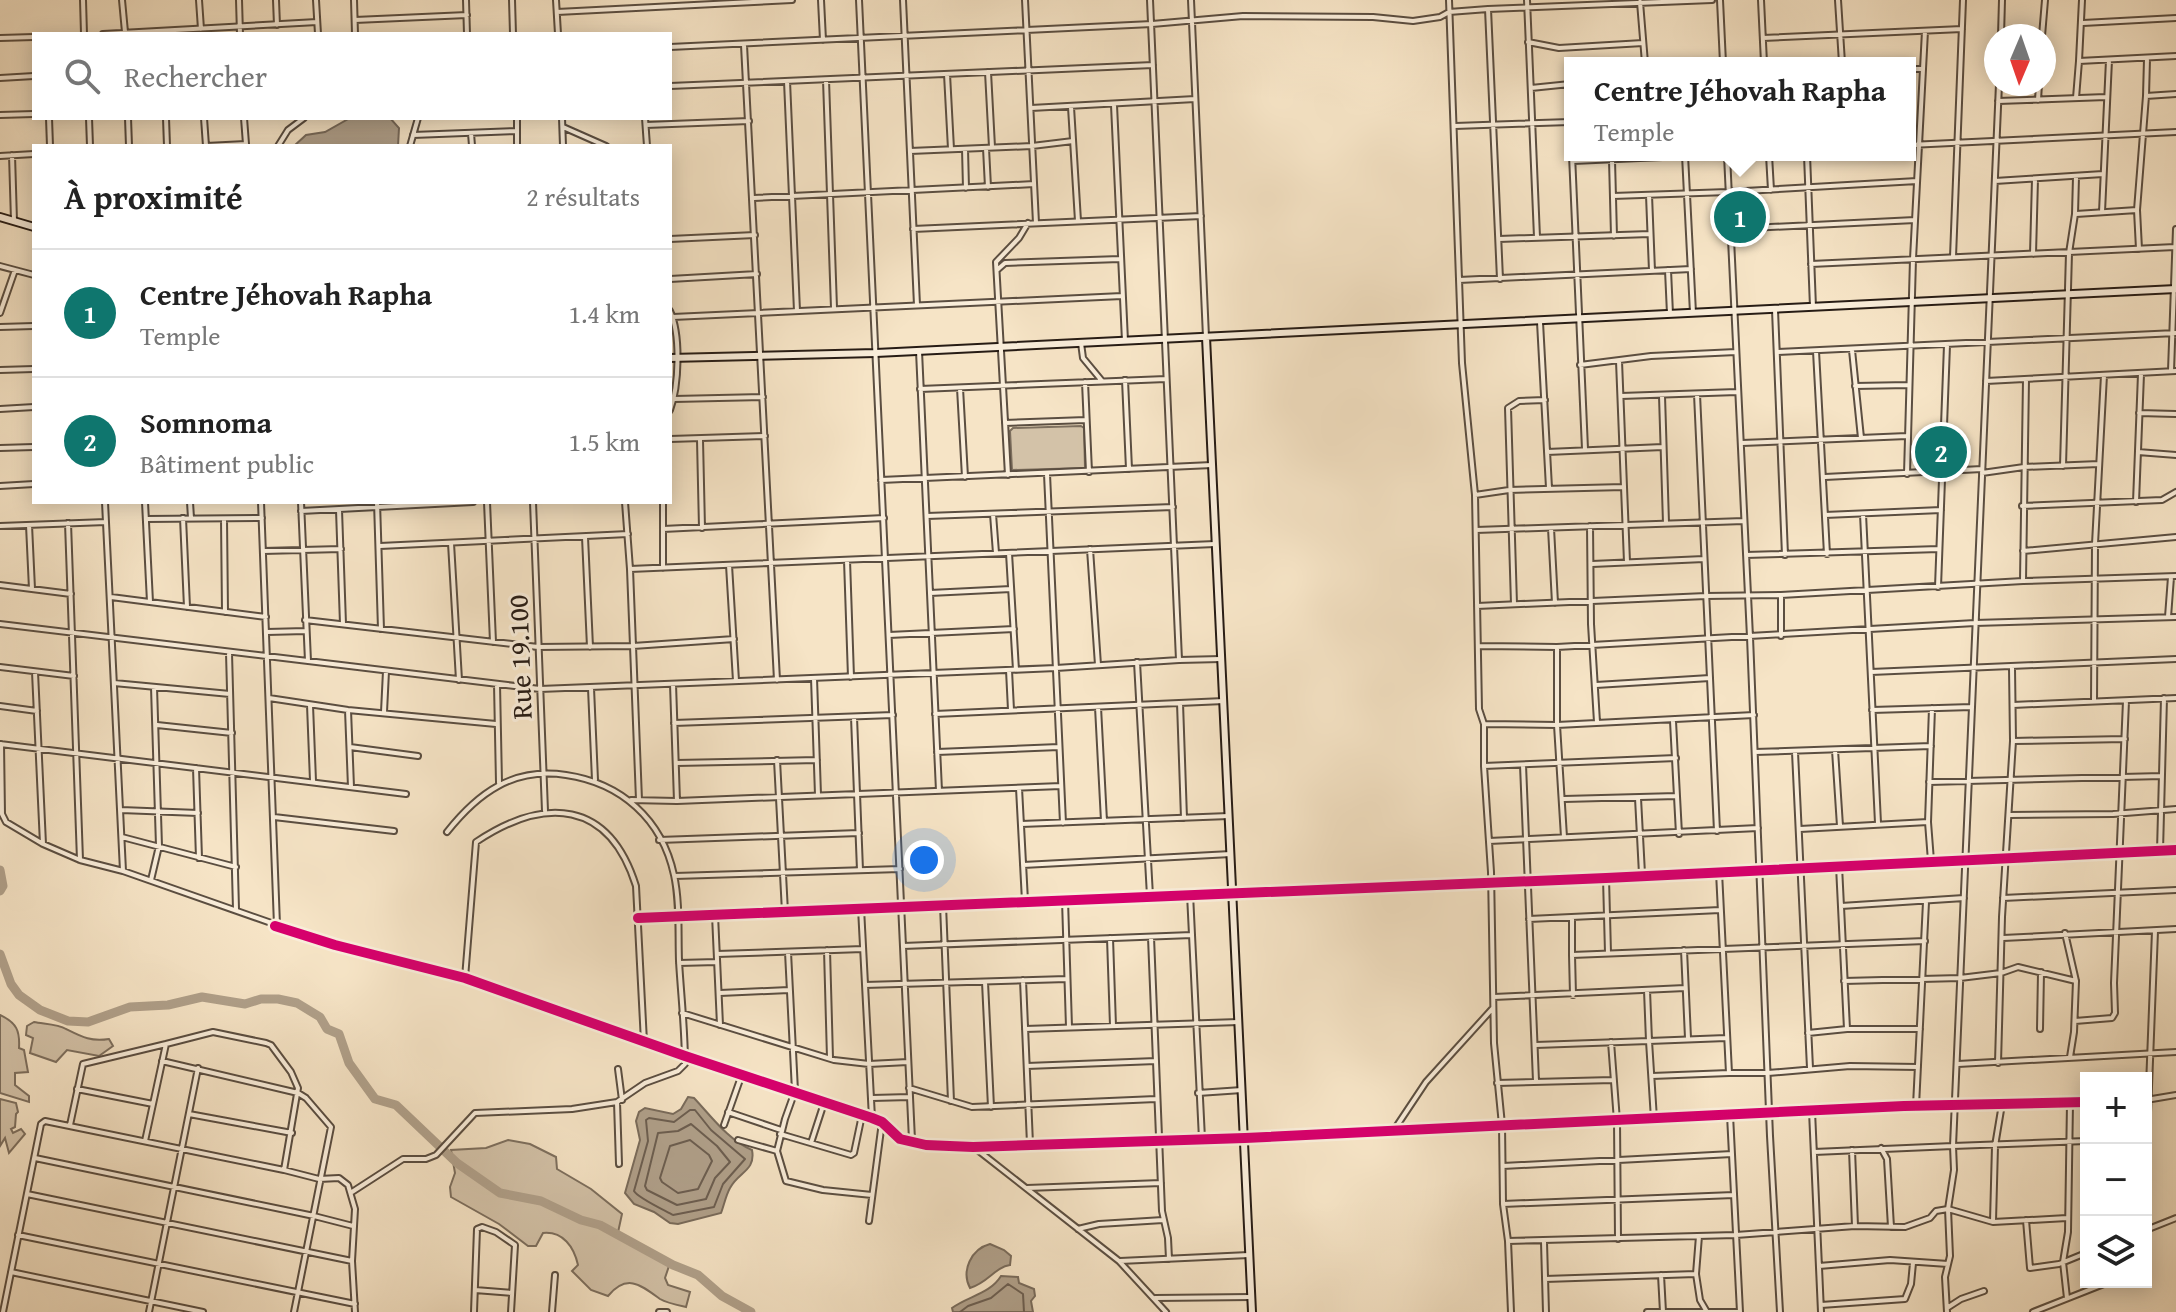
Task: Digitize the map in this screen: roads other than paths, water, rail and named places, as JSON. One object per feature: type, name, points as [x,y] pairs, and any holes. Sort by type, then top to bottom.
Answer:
[{"type":"street","points":[[83,0],[84,32]]},
{"type":"street","points":[[122,0],[125,32],[240,31],[317,22]]},
{"type":"street","points":[[199,0],[201,29]]},
{"type":"street","points":[[239,0],[240,31]]},
{"type":"street","points":[[276,0],[277,25]]},
{"type":"street","points":[[316,0],[318,32]]},
{"type":"street","points":[[354,0],[355,32]]},
{"type":"street","points":[[466,0],[467,32]]},
{"type":"street","points":[[512,0],[513,32]]},
{"type":"street","points":[[556,0],[558,32]]},
{"type":"street","points":[[557,12],[792,0]]},
{"type":"street","points":[[821,0],[823,40]]},
{"type":"street","points":[[859,0],[912,1142]]},
{"type":"street","points":[[903,0],[917,306]]},
{"type":"street","points":[[1025,0],[1036,223]]},
{"type":"street","points":[[1150,0],[1179,660]]},
{"type":"street","points":[[1191,0],[1252,1312]]},
{"type":"street","points":[[1449,0],[1460,324],[1475,495],[1479,709],[1484,724],[1493,1008],[1511,1312]]},
{"type":"street","points":[[1527,0],[1537,237]]},
{"type":"street","points":[[672,47],[1193,22],[1243,16],[1373,17],[1413,21],[1440,17],[1449,12],[1488,9],[1604,1],[1712,0]]},
{"type":"street","points":[[1720,0],[1723,57]]},
{"type":"street","points":[[1761,0],[1764,57]]},
{"type":"street","points":[[1838,0],[1841,57]]},
{"type":"street","points":[[1953,258],[1963,0]]},
{"type":"street","points":[[2001,24],[2002,0]]},
{"type":"street","points":[[2043,24],[2045,0]]},
{"type":"street","points":[[2076,98],[2082,0]]},
{"type":"street","points":[[1640,2],[1644,57]]},
{"type":"street","points":[[1488,9],[1500,279]]},
{"type":"street","points":[[355,20],[467,15]]},
{"type":"street","points":[[2082,23],[2176,18]]},
{"type":"street","points":[[1763,38],[1962,29]]},
{"type":"street","points":[[1907,474],[1911,302],[1925,31]]},
{"type":"street","points":[[0,38],[32,37]]},
{"type":"street","points":[[1528,42],[1559,48],[1643,43]]},
{"type":"street","points":[[744,45],[777,680]]},
{"type":"street","points":[[2079,61],[2176,56]]},
{"type":"street","points":[[2139,249],[2137,210],[2147,59]]},
{"type":"street","points":[[2102,212],[2109,60]]},
{"type":"street","points":[[672,86],[1153,65]]},
{"type":"street","points":[[1916,69],[1923,69]]},
{"type":"street","points":[[988,72],[988,187]]},
{"type":"street","points":[[947,74],[951,149]]},
{"type":"street","points":[[0,78],[32,76]]},
{"type":"street","points":[[826,80],[834,308]]},
{"type":"street","points":[[787,81],[797,311]]},
{"type":"street","points":[[1531,88],[1564,85]]},
{"type":"street","points":[[2146,96],[2176,94]]},
{"type":"street","points":[[1947,1310],[1945,1277],[1948,1264],[1948,1209],[1954,1170],[1954,1104],[1998,96]]},
{"type":"street","points":[[2038,96],[2038,100]]},
{"type":"street","points":[[1998,101],[2106,97]]},
{"type":"street","points":[[1031,108],[1195,99]]},
{"type":"street","points":[[1114,105],[1125,341]]},
{"type":"street","points":[[1071,107],[1078,221]]},
{"type":"street","points":[[0,115],[32,114]]},
{"type":"street","points":[[49,120],[50,144]]},
{"type":"street","points":[[89,120],[90,144]]},
{"type":"street","points":[[128,120],[129,144]]},
{"type":"street","points":[[166,120],[167,144]]},
{"type":"street","points":[[204,120],[206,144]]},
{"type":"street","points":[[244,120],[246,144]]},
{"type":"street","points":[[279,144],[288,130],[301,120]]},
{"type":"street","points":[[411,144],[417,120]]},
{"type":"street","points":[[517,120],[517,144]]},
{"type":"street","points":[[562,120],[563,144]]},
{"type":"street","points":[[645,120],[647,144]]},
{"type":"street","points":[[646,125],[749,121]]},
{"type":"street","points":[[1455,126],[1564,122]]},
{"type":"street","points":[[563,127],[601,144]]},
{"type":"street","points":[[413,135],[517,131]]},
{"type":"street","points":[[1916,145],[2176,132]]},
{"type":"street","points":[[471,133],[472,144]]},
{"type":"street","points":[[910,151],[1032,146],[1073,141]]},
{"type":"street","points":[[965,149],[966,188]]},
{"type":"street","points":[[0,156],[32,154]]},
{"type":"street","points":[[12,155],[14,221]]},
{"type":"street","points":[[1573,161],[1585,449]]},
{"type":"street","points":[[1612,161],[1614,236]]},
{"type":"street","points":[[1685,161],[1693,313]]},
{"type":"street","points":[[1727,161],[1780,1312]]},
{"type":"street","points":[[1769,161],[1771,190]]},
{"type":"street","points":[[1807,161],[1813,307]]},
{"type":"street","points":[[1995,181],[2103,174]]},
{"type":"street","points":[[2063,466],[2069,253],[2076,177]]},
{"type":"street","points":[[2033,254],[2035,179]]},
{"type":"street","points":[[1613,196],[1917,181]]},
{"type":"street","points":[[754,198],[1034,184]]},
{"type":"street","points":[[1649,195],[1652,271]]},
{"type":"street","points":[[2075,214],[2137,210]]},
{"type":"street","points":[[913,229],[1201,216]]},
{"type":"street","points":[[0,217],[32,226]]},
{"type":"street","points":[[1730,229],[1916,220]]},
{"type":"street","points":[[1008,475],[996,271],[997,260],[1018,240],[1028,223]]},
{"type":"street","points":[[1986,381],[2174,371],[2176,229]]},
{"type":"street","points":[[1499,239],[1650,234]]},
{"type":"street","points":[[672,239],[755,235]]},
{"type":"street","points":[[1811,264],[2175,247]]},
{"type":"street","points":[[996,271],[1005,263],[1120,259]]},
{"type":"street","points":[[0,266],[32,274]]},
{"type":"street","points":[[1459,280],[1691,269]]},
{"type":"street","points":[[0,313],[15,270]]},
{"type":"street","points":[[1668,270],[1670,314]]},
{"type":"street","points":[[672,279],[757,274]]},
{"type":"street","points":[[674,358],[876,353],[2176,289]]},
{"type":"street","points":[[672,314],[759,313],[1122,296]]},
{"type":"street","points":[[1775,310],[1785,555]]},
{"type":"street","points":[[1540,322],[1549,488]]},
{"type":"street","points":[[0,327],[32,326]]},
{"type":"street","points":[[672,329],[672,404]]},
{"type":"street","points":[[1778,352],[2175,333]]},
{"type":"street","points":[[1081,343],[1083,358],[1102,381]]},
{"type":"street","points":[[1938,587],[1947,345]]},
{"type":"street","points":[[1852,350],[1861,438]]},
{"type":"street","points":[[919,351],[939,791]]},
{"type":"street","points":[[1816,351],[1827,554]]},
{"type":"street","points":[[1580,365],[1651,356],[1736,352]]},
{"type":"street","points":[[1619,361],[1627,562]]},
{"type":"street","points":[[0,370],[32,369]]},
{"type":"street","points":[[2136,502],[2141,374]]},
{"type":"street","points":[[2094,701],[2095,544],[2104,375]]},
{"type":"street","points":[[920,389],[1166,379]]},
{"type":"street","points":[[2023,581],[2026,379]]},
{"type":"street","points":[[1125,380],[1129,469]]},
{"type":"street","points":[[1085,382],[1089,472]]},
{"type":"street","points":[[1854,386],[1909,385]]},
{"type":"street","points":[[960,388],[965,478]]},
{"type":"street","points":[[1621,396],[1737,392]]},
{"type":"street","points":[[1697,394],[1717,831]]},
{"type":"street","points":[[1662,396],[1666,523]]},
{"type":"street","points":[[674,399],[763,397]]},
{"type":"street","points":[[1514,604],[1508,408],[1519,401],[1545,400]]},
{"type":"street","points":[[0,409],[32,407]]},
{"type":"street","points":[[2139,413],[2176,414]]},
{"type":"street","points":[[1004,423],[1086,420]]},
{"type":"street","points":[[672,439],[765,436]]},
{"type":"street","points":[[1741,443],[1907,436]]},
{"type":"street","points":[[700,440],[702,528]]},
{"type":"street","points":[[0,448],[32,447]]},
{"type":"street","points":[[1547,452],[1663,447]]},
{"type":"street","points":[[2138,452],[2176,455]]},
{"type":"street","points":[[1824,477],[2099,464]]},
{"type":"street","points":[[881,480],[1212,465]]},
{"type":"street","points":[[1047,474],[1063,823]]},
{"type":"street","points":[[0,486],[32,484]]},
{"type":"street","points":[[1475,495],[1509,490],[1625,487]]},
{"type":"street","points":[[2022,506],[2162,500],[2176,492]]},
{"type":"street","points":[[105,504],[123,871]]},
{"type":"street","points":[[145,504],[150,602]]},
{"type":"street","points":[[190,504],[191,518]]},
{"type":"street","points":[[261,504],[278,923],[275,926]]},
{"type":"street","points":[[301,504],[308,661]]},
{"type":"street","points":[[301,511],[409,504]]},
{"type":"street","points":[[487,504],[493,642]]},
{"type":"street","name":"Rue 19.100","points":[[533,504],[545,811]]},
{"type":"street","points":[[625,504],[639,800]]},
{"type":"street","points":[[663,504],[663,568]]},
{"type":"street","points":[[377,505],[381,629]]},
{"type":"street","points":[[926,516],[1173,507]]},
{"type":"street","points":[[339,509],[343,624]]},
{"type":"street","points":[[1825,515],[1941,510]]},
{"type":"street","points":[[993,514],[996,553]]},
{"type":"street","points":[[1863,514],[1878,823]]},
{"type":"street","points":[[183,518],[187,607]]},
{"type":"street","points":[[224,518],[225,612]]},
{"type":"street","points":[[146,519],[262,518]]},
{"type":"street","points":[[663,529],[884,518]]},
{"type":"street","points":[[1476,530],[1744,521]]},
{"type":"street","points":[[0,526],[106,522]]},
{"type":"street","points":[[68,523],[80,860]]},
{"type":"street","points":[[29,525],[32,589]]},
{"type":"street","points":[[1590,526],[1591,624],[1597,722]]},
{"type":"street","points":[[1551,528],[1555,603]]},
{"type":"street","points":[[380,546],[628,534]]},
{"type":"street","points":[[585,536],[590,647]]},
{"type":"street","points":[[2023,551],[2176,537]]},
{"type":"street","points":[[451,543],[459,680]]},
{"type":"street","points":[[630,569],[1216,544]]},
{"type":"street","points":[[263,551],[341,549]]},
{"type":"street","points":[[1090,549],[1098,665]]},
{"type":"street","points":[[1746,555],[1940,549]]},
{"type":"street","points":[[1009,553],[1016,670]]},
{"type":"street","points":[[1592,564],[1704,559]]},
{"type":"street","points":[[847,560],[851,677]]},
{"type":"street","points":[[729,565],[736,681]]},
{"type":"street","points":[[1477,606],[2174,576],[2168,617]]},
{"type":"street","points":[[0,585],[71,594]]},
{"type":"street","points":[[930,593],[1011,589]]},
{"type":"street","points":[[1781,595],[1781,636]]},
{"type":"street","points":[[111,597],[266,617]]},
{"type":"street","points":[[1478,646],[1557,647],[1975,623],[2176,617]]},
{"type":"street","points":[[305,620],[538,647],[633,646],[734,639]]},
{"type":"street","points":[[0,624],[540,689],[1221,659]]},
{"type":"street","points":[[889,635],[1014,629]]},
{"type":"street","points":[[267,632],[306,631]]},
{"type":"street","points":[[1557,647],[1557,725],[1564,838]]},
{"type":"street","points":[[229,653],[236,909]]},
{"type":"street","points":[[1871,672],[2176,659]]},
{"type":"street","points":[[1137,662],[1150,896]]},
{"type":"street","points":[[0,667],[74,676]]},
{"type":"street","points":[[1998,1063],[2003,898],[2013,741],[2012,668]]},
{"type":"street","points":[[1009,670],[1011,710]]},
{"type":"street","points":[[384,713],[386,671]]},
{"type":"street","points":[[35,672],[43,844]]},
{"type":"street","points":[[814,678],[818,795]]},
{"type":"street","points":[[1596,685],[1710,678]]},
{"type":"street","points":[[114,683],[230,694]]},
{"type":"street","points":[[497,684],[499,783]]},
{"type":"street","points":[[673,684],[677,801]]},
{"type":"street","points":[[151,880],[159,846],[154,687]]},
{"type":"street","points":[[591,688],[595,780]]},
{"type":"street","points":[[269,698],[348,710],[496,724]]},
{"type":"street","points":[[2160,851],[2164,698]]},
{"type":"street","points":[[2013,705],[2176,698]]},
{"type":"street","points":[[935,714],[1224,701]]},
{"type":"street","points":[[2075,1021],[2114,1017],[2126,701]]},
{"type":"street","points":[[1180,703],[1185,777],[1184,818]]},
{"type":"street","points":[[310,705],[313,781]]},
{"type":"street","points":[[0,706],[37,711]]},
{"type":"street","points":[[1098,707],[1104,821]]},
{"type":"street","points":[[1872,710],[1972,707]]},
{"type":"street","points":[[1931,861],[1928,822],[1932,708]]},
{"type":"street","points":[[348,710],[351,787]]},
{"type":"street","points":[[674,723],[893,715]]},
{"type":"street","points":[[1484,724],[1557,725],[1754,715]]},
{"type":"street","points":[[854,716],[860,870]]},
{"type":"street","points":[[1673,721],[1679,834]]},
{"type":"street","points":[[157,725],[232,733]]},
{"type":"street","points":[[2013,741],[2125,739]]},
{"type":"street","points":[[406,794],[118,756],[0,744],[3,818],[43,844],[80,860],[236,909],[275,926],[335,945],[465,978],[872,1118],[882,1122],[900,1139],[926,1145],[973,1147],[1245,1138],[1954,1104],[2080,1102]]},
{"type":"street","points":[[1755,752],[1931,746]]},
{"type":"street","points":[[350,747],[418,756]]},
{"type":"street","points":[[937,752],[1059,747]]},
{"type":"street","points":[[1835,750],[1840,826]]},
{"type":"street","points":[[1795,752],[1810,1068]]},
{"type":"street","points":[[1484,766],[1676,758]]},
{"type":"street","points":[[777,760],[785,912]]},
{"type":"street","points":[[676,763],[817,760]]},
{"type":"street","points":[[1523,765],[1536,1081]]},
{"type":"street","points":[[196,768],[199,859]]},
{"type":"street","points":[[352,1192],[403,1159],[426,1159],[436,1155],[471,1116],[480,1111],[572,1109],[620,1101],[645,1083],[683,1068],[685,1056],[675,876],[659,840],[631,800],[595,780],[543,773],[499,783],[466,809],[447,832]]},
{"type":"street","points":[[1929,782],[2162,776]]},
{"type":"street","points":[[631,800],[677,801],[1061,786]]},
{"type":"street","points":[[1019,788],[1025,901]]},
{"type":"street","points":[[1563,799],[1677,796]]},
{"type":"street","points":[[1638,798],[1642,874]]},
{"type":"street","points":[[2009,815],[2176,809]]},
{"type":"street","points":[[121,810],[198,813]]},
{"type":"street","points":[[465,978],[476,842],[519,818],[545,811],[581,818],[604,830],[619,845],[636,886],[644,1042]]},
{"type":"street","points":[[1021,824],[1229,816]]},
{"type":"street","points":[[274,817],[394,831]]},
{"type":"street","points":[[1800,829],[1928,822]]},
{"type":"street","points":[[1489,841],[1758,828]]},
{"type":"street","points":[[659,840],[859,833]]},
{"type":"street","points":[[122,837],[236,867]]},
{"type":"street","points":[[638,918],[1606,878],[2176,850]]},
{"type":"street","points":[[1023,865],[1231,854]]},
{"type":"street","points":[[1839,866],[1847,1029]]},
{"type":"street","points":[[675,876],[900,869]]},
{"type":"street","points":[[1719,872],[1729,1073]]},
{"type":"street","points":[[1606,878],[1608,953]]},
{"type":"street","points":[[2003,898],[2176,890]]},
{"type":"street","points":[[1190,894],[1202,1139]]},
{"type":"street","points":[[1841,906],[1964,898]]},
{"type":"street","points":[[1065,900],[1069,1027]]},
{"type":"street","points":[[1916,1106],[1926,902]]},
{"type":"street","points":[[943,905],[951,1101]]},
{"type":"street","points":[[861,908],[872,1118]]},
{"type":"street","points":[[1529,919],[1720,910]]},
{"type":"street","points":[[715,915],[720,1025]]},
{"type":"street","points":[[1572,917],[1573,995]]},
{"type":"street","points":[[2003,938],[2176,929]]},
{"type":"street","points":[[2148,1072],[2155,931]]},
{"type":"street","points":[[2065,933],[2076,981],[2070,1057]]},
{"type":"street","points":[[903,946],[1192,935]]},
{"type":"street","points":[[1151,937],[1163,1220],[1169,1259]]},
{"type":"street","points":[[1110,938],[1113,1026]]},
{"type":"street","points":[[1572,955],[1925,941]]},
{"type":"street","points":[[717,954],[863,949]]},
{"type":"street","points":[[827,950],[830,1058]]},
{"type":"street","points":[[1684,950],[1688,1038]]},
{"type":"street","points":[[788,952],[795,1091],[777,1151],[786,1181],[823,1190],[872,1195]]},
{"type":"street","points":[[679,963],[717,962]]},
{"type":"street","points":[[1844,981],[1960,978],[2001,973],[2018,967],[2076,981]]},
{"type":"street","points":[[2040,1029],[2041,972]]},
{"type":"street","points":[[865,985],[1067,979]]},
{"type":"street","points":[[1023,980],[1030,1144]]},
{"type":"street","points":[[985,982],[991,1107]]},
{"type":"street","points":[[1494,997],[1685,988]]},
{"type":"street","points":[[720,993],[790,990]]},
{"type":"street","points":[[1647,990],[1654,1119]]},
{"type":"street","points":[[1393,1131],[1426,1082],[1493,1008]]},
{"type":"street","points":[[682,1013],[830,1058],[869,1064],[908,1062]]},
{"type":"street","points":[[1025,1029],[1239,1022]]},
{"type":"street","points":[[1808,1033],[1847,1029],[1920,1029]]},
{"type":"street","points":[[70,1125],[85,1062],[213,1032],[269,1044],[297,1083],[298,1093],[284,1170]]},
{"type":"street","points":[[1536,1045],[1726,1038]]},
{"type":"street","points":[[1611,1042],[1617,1121],[1618,1239]]},
{"type":"street","points":[[145,1141],[166,1044]]},
{"type":"street","points":[[1958,1064],[2176,1052]]},
{"type":"street","points":[[162,1061],[298,1093],[331,1127],[294,1312]]},
{"type":"street","points":[[1027,1066],[1156,1061]]},
{"type":"street","points":[[1652,1076],[1768,1073],[1810,1068],[1918,1067]]},
{"type":"street","points":[[149,1312],[198,1068]]},
{"type":"street","points":[[618,1069],[619,1164]]},
{"type":"street","points":[[724,1125],[742,1074]]},
{"type":"street","points":[[1497,1083],[1613,1080]]},
{"type":"street","points":[[909,1088],[972,1107],[1157,1099]]},
{"type":"street","points":[[77,1089],[153,1104]]},
{"type":"street","points":[[1198,1093],[1242,1090]]},
{"type":"street","points":[[2152,1099],[2176,1095]]},
{"type":"street","points":[[871,1098],[910,1097]]},
{"type":"street","points":[[811,1144],[824,1103]]},
{"type":"street","points":[[2067,1298],[2063,1262],[2068,1232],[2070,1103]]},
{"type":"street","points":[[1993,1222],[1995,1146],[2002,1104]]},
{"type":"street","points":[[1812,1111],[1821,1312]]},
{"type":"street","points":[[728,1112],[811,1144],[853,1155],[862,1115]]},
{"type":"street","points":[[189,1114],[292,1133]]},
{"type":"street","points":[[1647,1312],[1740,1312],[1730,1115]]},
{"type":"street","points":[[3,1312],[42,1122],[182,1148],[319,1179],[339,1178],[352,1192],[355,1209],[352,1261],[355,1312]]},
{"type":"street","points":[[869,1221],[882,1122]]},
{"type":"street","points":[[738,1140],[777,1151]]},
{"type":"street","points":[[1814,1152],[2080,1141]]},
{"type":"street","points":[[973,1147],[1119,1261],[1166,1312]]},
{"type":"street","points":[[1881,1148],[1887,1159],[1891,1227]]},
{"type":"street","points":[[1852,1150],[1855,1226]]},
{"type":"street","points":[[1503,1166],[1732,1154]]},
{"type":"street","points":[[34,1158],[353,1226]]},
{"type":"street","points":[[1027,1188],[1161,1183]]},
{"type":"street","points":[[27,1194],[352,1261]]},
{"type":"street","points":[[1503,1204],[1734,1195]]},
{"type":"street","points":[[1508,1241],[1736,1235],[1855,1226],[1905,1227],[1917,1224],[1936,1211],[1948,1209],[1993,1222],[2067,1218]]},
{"type":"street","points":[[2152,1228],[2176,1218]]},
{"type":"street","points":[[1078,1229],[1099,1224],[1163,1220]]},
{"type":"street","points":[[2026,1220],[2030,1268],[2080,1255]]},
{"type":"street","points":[[474,1312],[477,1229],[482,1227],[515,1245],[511,1312]]},
{"type":"street","points":[[18,1235],[355,1304]]},
{"type":"street","points":[[1699,1236],[1696,1274],[1700,1300],[1707,1312]]},
{"type":"street","points":[[1544,1242],[1546,1312]]},
{"type":"street","points":[[1119,1261],[1249,1255]]},
{"type":"street","points":[[1819,1266],[1890,1260],[1948,1264]]},
{"type":"street","points":[[1820,1305],[1905,1299],[1911,1284],[1913,1263]]},
{"type":"street","points":[[11,1272],[203,1312]]},
{"type":"street","points":[[1545,1279],[1696,1274]]},
{"type":"street","points":[[552,1312],[555,1275]]},
{"type":"street","points":[[1661,1275],[1663,1312]]},
{"type":"street","points":[[2033,1312],[2093,1288]]},
{"type":"street","points":[[475,1290],[512,1293]]},
{"type":"street","points":[[1947,1310],[1961,1299],[1984,1291]]},
{"type":"street","points":[[1155,1298],[1251,1297]]},
{"type":"street","points":[[659,1312],[667,1312]]},
{"type":"water","points":[[346,120],[392,120],[399,128],[398,144],[296,144],[306,135],[325,132]]},
{"type":"water","points":[[688,1097],[694,1098],[728,1134],[752,1150],[753,1157],[749,1167],[730,1188],[721,1213],[678,1224],[670,1223],[634,1204],[625,1193],[640,1140],[636,1121],[639,1112],[645,1108],[673,1114],[681,1109]]},
{"type":"water","points":[[990,1244],[1011,1256],[1010,1265],[970,1288],[967,1268],[973,1256]]},
{"type":"water","points":[[1001,1276],[1018,1277],[1019,1283],[1034,1289],[1035,1296],[1031,1301],[1033,1312],[953,1312],[952,1308],[985,1291]]},
{"type":"waterway","points":[[0,870],[3,886],[0,891]]},
{"type":"waterway","points":[[0,954],[11,984],[19,995],[40,1010],[68,1021],[88,1022],[130,1007],[168,1005],[202,997],[245,1004],[261,999],[297,1003],[320,1017],[327,1029],[339,1034],[349,1063],[375,1099],[396,1105],[457,1163],[500,1193],[541,1201],[581,1220],[600,1225],[673,1265],[698,1275],[722,1296],[751,1312]]},
{"type":"place","name":"Centre Jéhovah Rapha","points":[[1740,217]]},
{"type":"place","name":"Somnoma","points":[[1941,452]]}]
